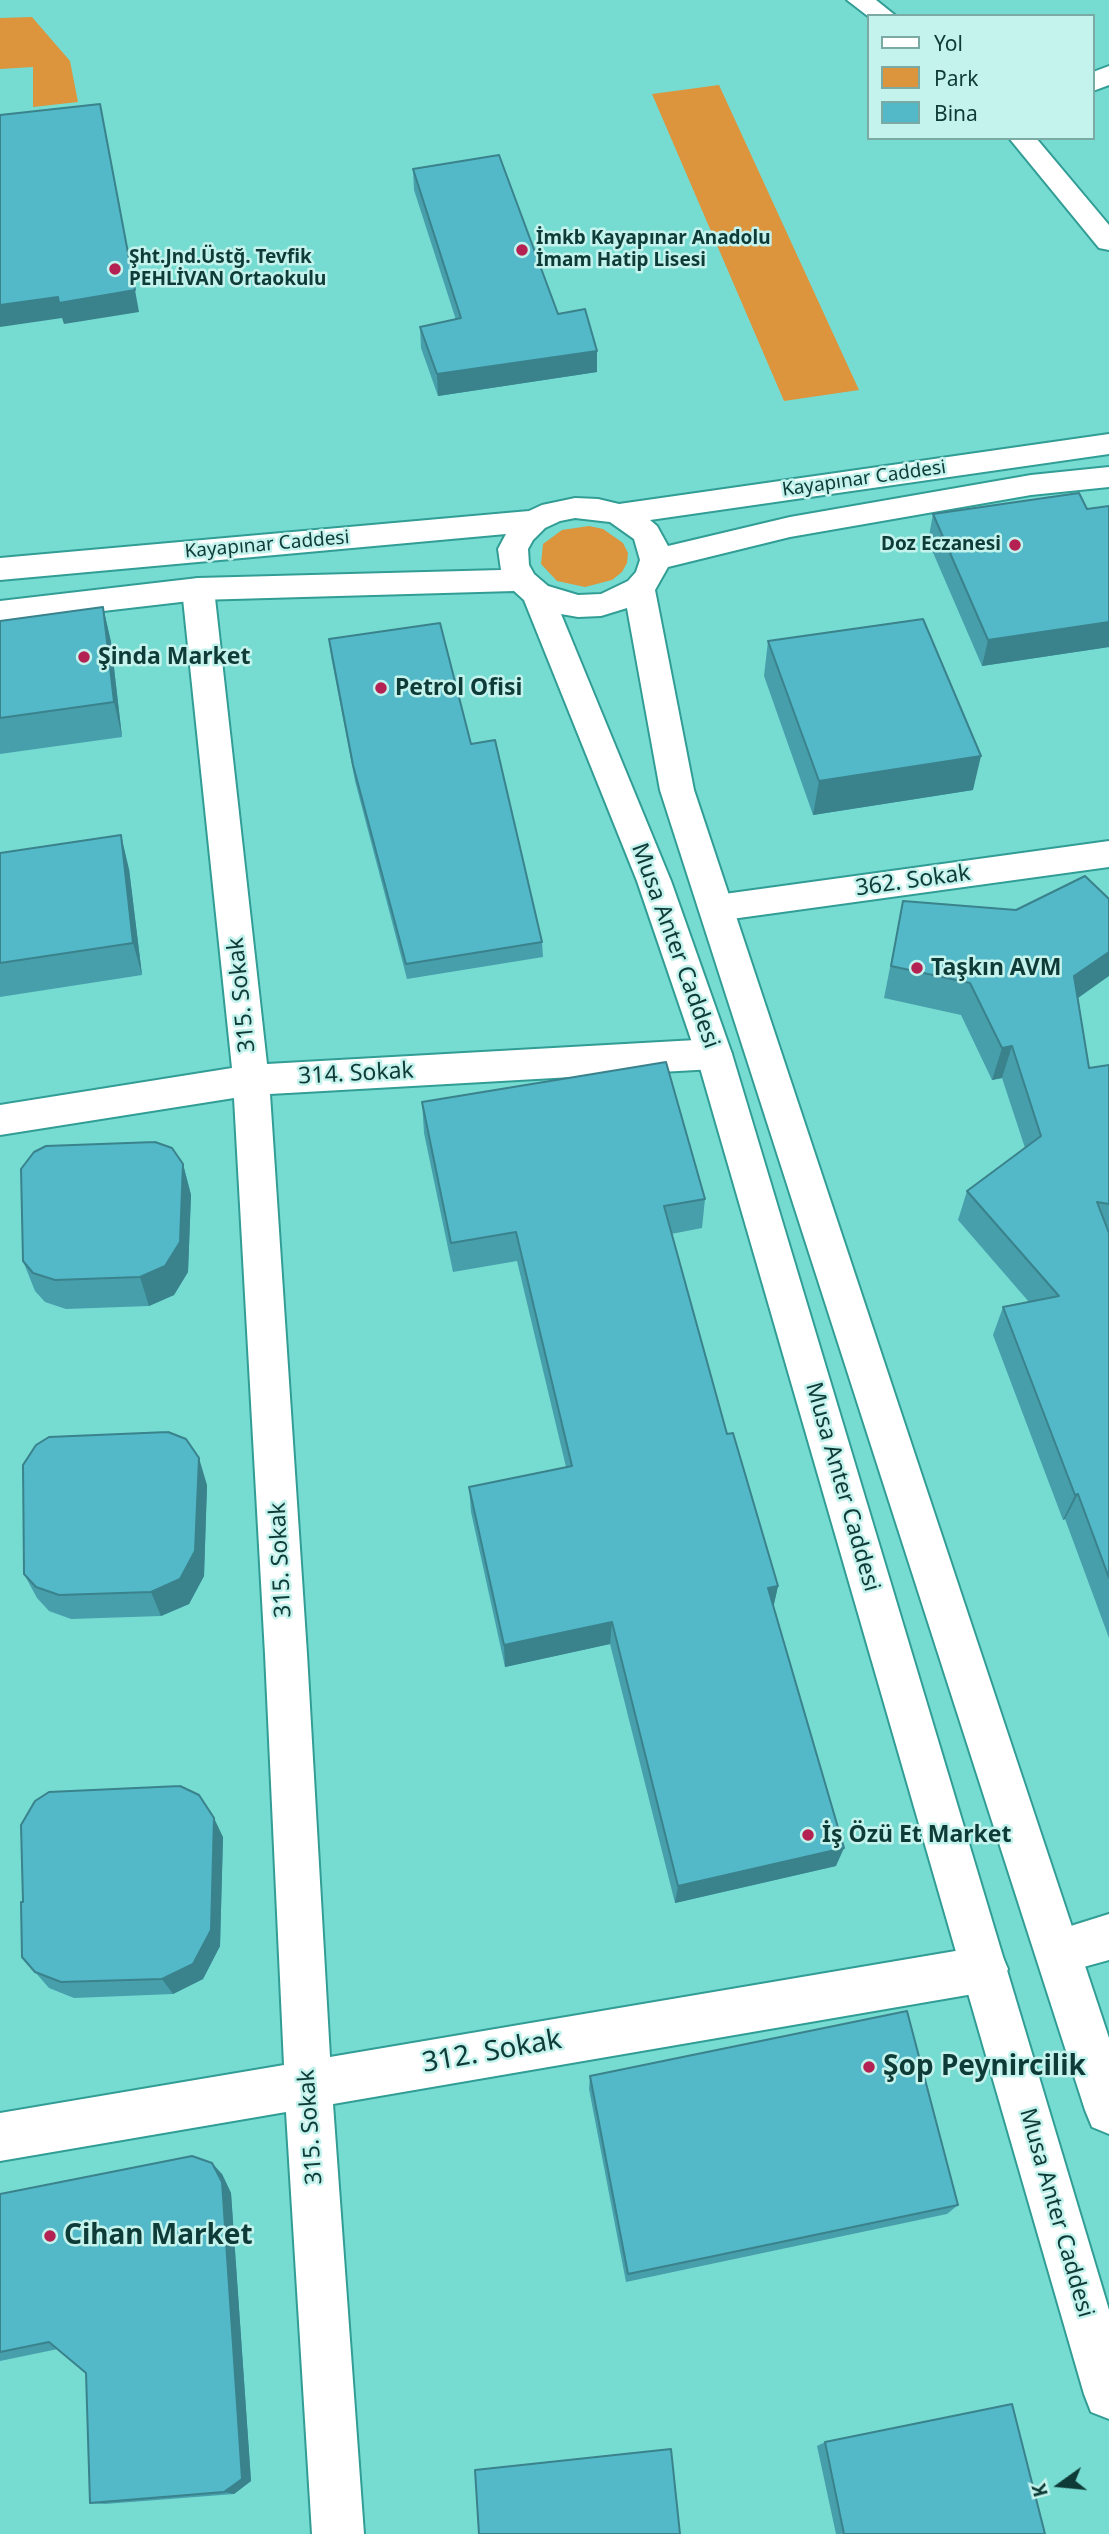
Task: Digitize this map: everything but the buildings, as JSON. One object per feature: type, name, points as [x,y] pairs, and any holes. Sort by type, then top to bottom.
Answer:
[{"type":"main road","points":[[859,0],[881,14]]},
{"type":"main road","points":[[1025,140],[1109,242]]},
{"type":"main road","name":"Kayapınar Caddesi","points":[[619,514],[1109,444]]},
{"type":"main road","name":"Kayapınar Caddesi","points":[[647,574],[790,527],[1031,485],[1109,477]]},
{"type":"main road","points":[[575,508],[598,509],[619,514],[646,533],[653,547],[647,574],[622,599],[589,605],[556,602],[529,587],[514,565],[513,549],[521,534],[534,521],[553,512],[575,508]]},
{"type":"main road","name":"Kayapınar Caddesi","points":[[0,569],[534,521]]},
{"type":"main road","name":"Musa Anter Caddesi","points":[[647,574],[677,790],[1109,2109]]},
{"type":"main road","name":"Kayapınar Caddesi","points":[[0,612],[198,589],[529,587]]},
{"type":"main road","name":"Musa Anter Caddesi","points":[[529,587],[654,881],[714,1054],[1109,2394]]},
{"type":"main road","name":"315. Sokak","points":[[198,589],[251,1080],[285,1640],[308,2083],[338,2534]]},
{"type":"main road","name":"362. Sokak","points":[[717,908],[1109,854]]},
{"type":"main road","name":"314. Sokak","points":[[0,1120],[251,1080],[714,1054]]},
{"type":"main road","points":[[1058,1951],[1109,1937]]},
{"type":"main road","name":"312. Sokak","points":[[0,2137],[985,1969]]},
{"type":"green space","points":[[32,17],[70,61],[78,102],[33,107],[33,67],[0,69],[0,18]]},
{"type":"green space","points":[[719,85],[859,390],[784,401],[652,94]]},
{"type":"green space","points":[[589,526],[603,529],[623,543],[628,553],[622,572],[612,580],[585,587],[557,581],[541,564],[543,544],[562,530]]},
{"type":"place","name":"İmkb Kayapınar Anadolu İmam Hatip Lisesi","points":[[522,250]]},
{"type":"place","name":"Şht.Jnd.Üstğ. Tevfik PEHLİVAN Ortaokulu","points":[[115,269]]},
{"type":"place","name":"Doz Eczanesi","points":[[1015,545]]},
{"type":"place","name":"Şinda Market","points":[[84,657]]},
{"type":"place","name":"Petrol Ofisi","points":[[381,688]]},
{"type":"place","name":"Taşkın AVM","points":[[917,968]]},
{"type":"place","name":"İş Özü Et Market","points":[[808,1835]]},
{"type":"place","name":"Şop Peynircilik","points":[[869,2067]]},
{"type":"place","name":"Cihan Market","points":[[50,2236]]}]
